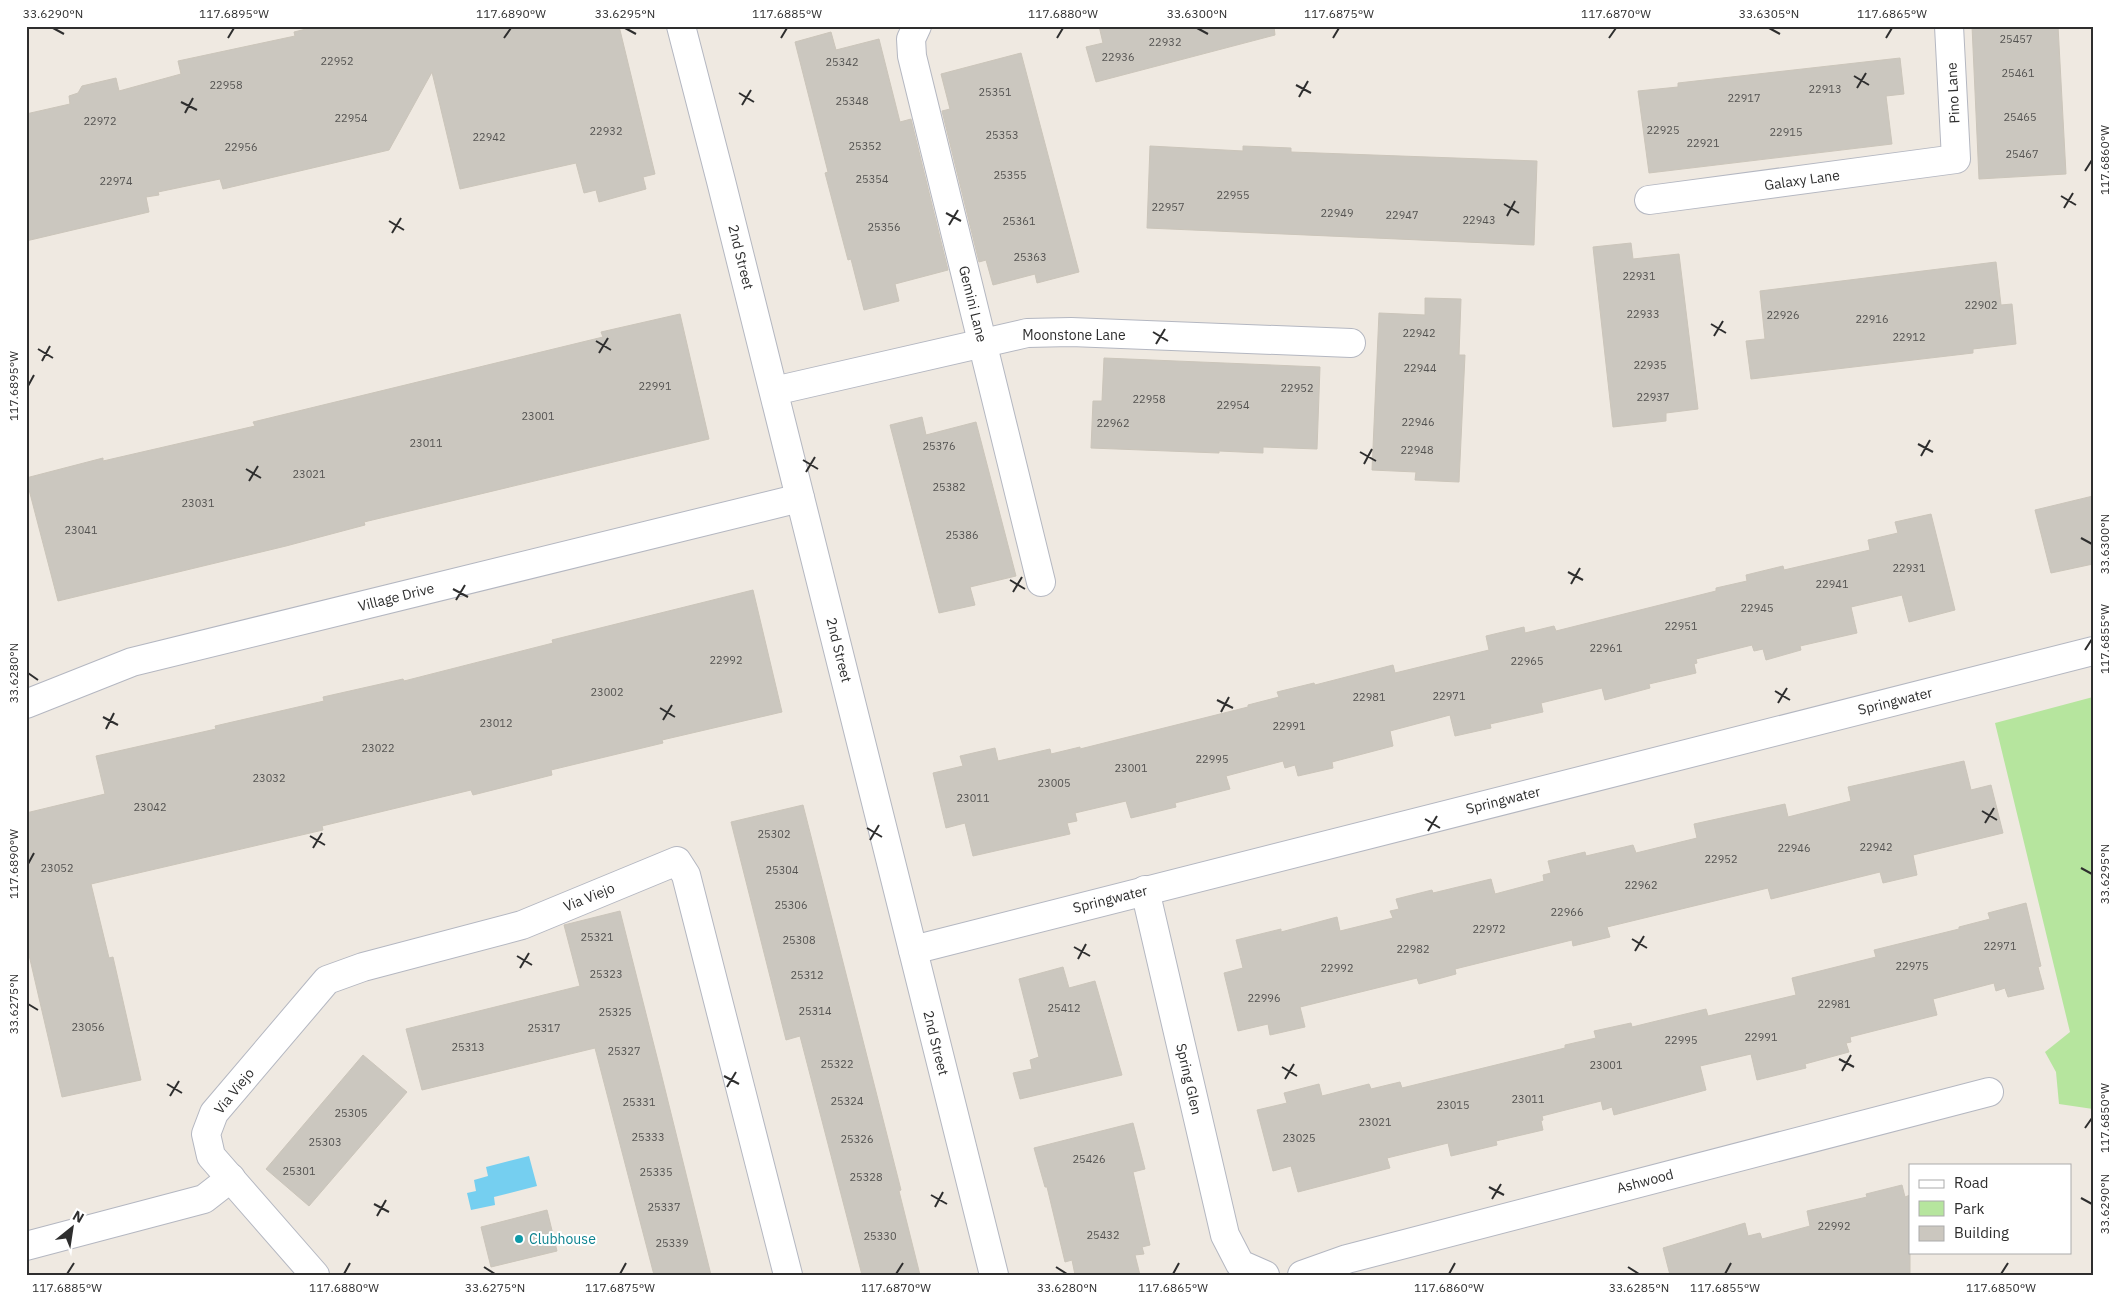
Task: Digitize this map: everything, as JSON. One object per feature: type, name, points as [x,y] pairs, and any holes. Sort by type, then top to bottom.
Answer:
[{"type":"street","name":"2nd Street","points":[[681,26],[994,1275]]},
{"type":"street","name":"Gemini Lane","points":[[917,26],[911,40],[912,56],[1041,582]]},
{"type":"street","name":"Pino Lane","points":[[1949,26],[1956,159]]},
{"type":"street","name":"Galaxy Lane","points":[[1649,200],[1956,159]]},
{"type":"street","name":"Moonstone Lane","points":[[774,392],[1027,333],[1071,332],[1350,343]]},
{"type":"street","name":"Village Drive","points":[[26,704],[132,662],[800,498]]},
{"type":"street","name":"Springwater","points":[[913,950],[2093,651]]},
{"type":"street","name":"Via Viejo","points":[[314,1275],[211,1156],[206,1134],[214,1113],[327,980],[362,967],[522,925],[677,861],[686,875],[788,1275]]},
{"type":"street","name":"Spring Glen","points":[[1145,890],[1225,1235],[1252,1270]]},
{"type":"street","name":"Ashwood","points":[[1302,1275],[1347,1259],[1988,1092]]},
{"type":"street","points":[[26,1246],[204,1199],[230,1178]]},
{"type":"green space","points":[[2093,697],[2093,1109],[2059,1104],[2056,1072],[2045,1052],[2070,1032],[1995,723]]},
{"type":"water","points":[[529,1156],[537,1186],[494,1197],[495,1205],[471,1210],[467,1193],[476,1191],[474,1180],[488,1176],[486,1167]]},
{"type":"building","points":[[318,26],[619,26],[655,174],[643,177],[646,189],[599,202],[596,190],[584,193],[576,163],[460,189],[432,72],[389,150],[223,189],[220,179],[158,192],[159,195],[146,197],[149,212],[26,241],[26,114],[70,104],[69,96],[78,93],[82,86],[116,78],[119,91],[181,74],[178,61],[295,36],[294,32]]},
{"type":"building","points":[[1099,26],[1274,26],[1275,35],[1096,82],[1086,47],[1103,43]]},
{"type":"building","points":[[1972,26],[2058,26],[2066,174],[1979,179]]},
{"type":"building","points":[[831,32],[836,50],[879,39],[900,122],[911,119],[948,270],[895,284],[899,301],[864,310],[851,259],[848,260],[825,173],[828,172],[795,42]]},
{"type":"building","points":[[1021,53],[1079,272],[1037,283],[1035,274],[993,285],[986,260],[979,262],[942,111],[950,109],[941,74]]},
{"type":"building","points":[[1900,58],[1904,94],[1886,96],[1892,144],[1649,173],[1638,91],[1678,87],[1678,83]]},
{"type":"building","points":[[1150,146],[1243,151],[1243,146],[1291,148],[1291,152],[1537,161],[1534,245],[1147,228]]},
{"type":"building","points":[[1631,243],[1633,259],[1679,254],[1698,409],[1666,413],[1666,421],[1613,427],[1593,247]]},
{"type":"building","points":[[1996,262],[2001,305],[2012,304],[2016,344],[1973,349],[1973,353],[1751,379],[1746,341],[1765,339],[1760,291]]},
{"type":"building","points":[[1425,298],[1461,299],[1459,355],[1465,355],[1459,482],[1415,480],[1416,472],[1372,470],[1379,313],[1425,315]]},
{"type":"building","points":[[680,314],[709,439],[364,522],[365,525],[286,546],[58,601],[26,478],[103,458],[103,461],[255,426],[253,422],[603,337],[601,332]]},
{"type":"building","points":[[1104,358],[1320,367],[1317,449],[1263,447],[1263,453],[1219,451],[1219,453],[1091,448],[1093,401],[1102,401]]},
{"type":"building","points":[[922,417],[926,435],[976,422],[1016,576],[970,587],[975,605],[939,613],[890,425]]},
{"type":"building","points":[[2093,496],[2093,564],[2051,573],[2035,510]]},
{"type":"building","points":[[1931,514],[1955,610],[1909,622],[1902,595],[1851,607],[1857,633],[1800,646],[1801,650],[1766,660],[1763,649],[1754,651],[1752,645],[1696,659],[1697,663],[1694,664],[1696,673],[1649,684],[1650,688],[1605,700],[1602,688],[1541,703],[1543,712],[1490,724],[1491,728],[1455,736],[1450,715],[1390,731],[1393,746],[1332,762],[1333,768],[1298,776],[1295,765],[1285,768],[1283,761],[1226,776],[1230,789],[1175,803],[1176,807],[1131,818],[1126,801],[1075,813],[1077,821],[1067,823],[1070,834],[973,856],[965,823],[946,828],[933,773],[963,766],[960,756],[995,748],[998,761],[1050,749],[1051,754],[1080,747],[1080,749],[1248,707],[1248,705],[1279,697],[1277,692],[1314,683],[1315,685],[1393,665],[1395,673],[1489,650],[1486,636],[1524,627],[1525,633],[1554,626],[1556,631],[1716,591],[1716,588],[1747,581],[1746,575],[1783,566],[1784,570],[1870,550],[1868,540],[1898,533],[1895,522]]},
{"type":"building","points":[[753,590],[782,712],[662,740],[663,743],[551,770],[552,775],[473,795],[471,790],[322,826],[323,830],[91,884],[109,958],[113,957],[141,1080],[62,1097],[26,942],[26,813],[105,794],[96,756],[216,729],[215,726],[324,701],[323,697],[403,679],[404,681],[553,643],[552,640]]},
{"type":"building","points":[[1964,761],[1971,790],[1991,785],[2003,833],[1913,855],[1917,875],[1883,883],[1880,872],[1771,899],[1768,888],[1607,927],[1610,937],[1573,946],[1572,940],[1455,969],[1456,974],[1419,984],[1417,978],[1300,1007],[1305,1027],[1270,1035],[1268,1024],[1238,1031],[1224,973],[1243,968],[1236,940],[1281,929],[1281,932],[1337,917],[1340,931],[1393,918],[1390,911],[1399,909],[1396,899],[1432,890],[1433,893],[1491,879],[1495,894],[1544,881],[1543,875],[1551,873],[1548,861],[1585,852],[1586,856],[1633,845],[1636,853],[1697,838],[1694,824],[1785,804],[1788,817],[1851,801],[1848,787]]},
{"type":"building","points":[[803,805],[901,1190],[899,1191],[920,1275],[862,1275],[800,1036],[786,1040],[731,822]]},
{"type":"building","points":[[2026,903],[2041,966],[2038,967],[2044,989],[2008,997],[2005,988],[1996,991],[1994,983],[1933,999],[1937,1015],[1850,1037],[1851,1042],[1846,1043],[1849,1052],[1805,1064],[1806,1068],[1757,1080],[1751,1054],[1700,1066],[1706,1090],[1614,1115],[1612,1107],[1603,1110],[1601,1101],[1542,1116],[1543,1130],[1496,1141],[1497,1145],[1451,1156],[1448,1143],[1387,1158],[1390,1168],[1298,1192],[1291,1166],[1273,1171],[1257,1110],[1287,1103],[1284,1093],[1319,1084],[1322,1096],[1369,1084],[1371,1089],[1400,1082],[1402,1088],[1565,1048],[1565,1045],[1596,1038],[1594,1031],[1631,1023],[1632,1027],[1706,1009],[1708,1016],[1796,995],[1792,978],[1876,957],[1874,950],[1959,929],[1959,927],[1990,919],[1988,913]]},
{"type":"building","points":[[620,911],[711,1275],[654,1275],[595,1048],[422,1090],[406,1029],[580,986],[564,925]]},
{"type":"building","points":[[1063,967],[1069,988],[1095,981],[1122,1075],[1020,1099],[1013,1073],[1032,1069],[1030,1060],[1039,1057],[1019,979]]},
{"type":"building","points":[[363,1055],[407,1092],[309,1206],[266,1169]]},
{"type":"building","points":[[1133,1123],[1145,1169],[1133,1172],[1150,1245],[1142,1247],[1144,1254],[1135,1255],[1140,1275],[1075,1275],[1072,1260],[1065,1262],[1047,1187],[1045,1187],[1034,1148]]},
{"type":"building","points":[[1902,1185],[1905,1197],[1909,1195],[1910,1275],[1670,1275],[1663,1248],[1745,1223],[1748,1236],[1760,1233],[1762,1239],[1810,1226],[1807,1211],[1867,1197],[1866,1194]]},
{"type":"building","name":"Clubhouse","points":[[547,1210],[557,1251],[491,1267],[481,1227]]},
{"type":"place","name":"Clubhouse","points":[[519,1239]]}]
